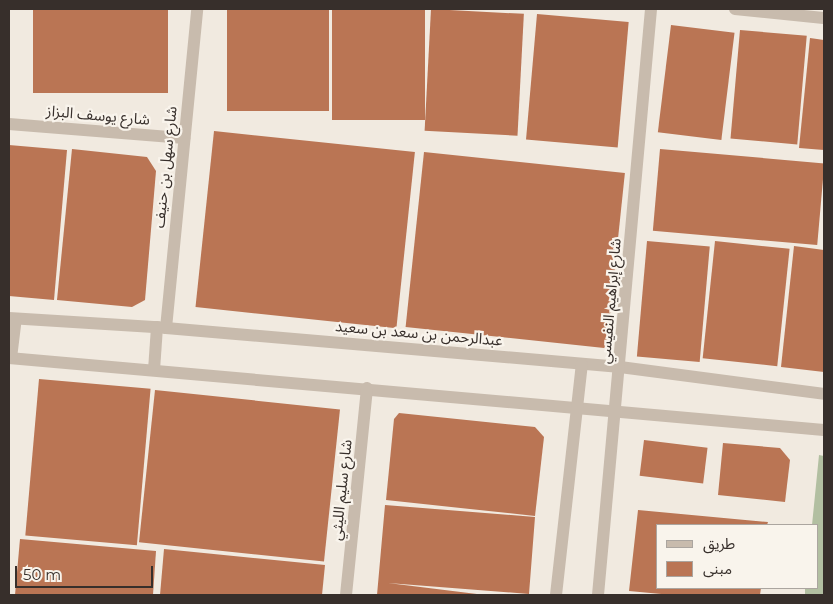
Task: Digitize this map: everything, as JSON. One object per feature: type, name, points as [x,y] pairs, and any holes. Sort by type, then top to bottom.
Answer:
[{"type":"street","name":"شارع سهل بن حنيف","points":[[154,370],[162,328],[197,9]]},
{"type":"street","name":"شارع إبراهيم النفيسي","points":[[598,595],[651,9]]},
{"type":"street","points":[[735,9],[824,18]]},
{"type":"street","name":"شارع يوسف البزاز","points":[[9,124],[184,138]]},
{"type":"street","name":"عبدالرحمن بن سعد بن سعيد","points":[[12,318],[162,328],[620,367],[824,394]]},
{"type":"street","points":[[12,318],[10,358],[616,409],[824,430]]},
{"type":"street","name":"شارع إبراهيم النفيسي","points":[[556,595],[582,364]]},
{"type":"street","name":"شارع سليم الليثي","points":[[346,595],[368,388]]},
{"type":"green space","points":[[819,455],[824,456],[824,595],[805,595],[805,589],[818,589],[818,524],[812,524]]},
{"type":"building","points":[[33,9],[168,9],[168,93],[33,93]]},
{"type":"building","points":[[227,9],[329,9],[329,111],[227,111]]},
{"type":"building","points":[[332,9],[425,9],[425,120],[332,120]]},
{"type":"building","points":[[431,9],[524,14],[517,136],[425,131]]},
{"type":"building","points":[[537,14],[629,22],[618,148],[526,140]]},
{"type":"building","points":[[671,25],[735,33],[721,140],[658,132]]},
{"type":"building","points":[[740,30],[807,36],[797,144],[731,139]]},
{"type":"building","points":[[810,38],[824,40],[824,150],[799,148]]},
{"type":"building","points":[[214,131],[415,152],[396,328],[195,307]]},
{"type":"building","points":[[9,145],[67,150],[54,300],[9,296]]},
{"type":"building","points":[[72,149],[147,157],[156,171],[145,300],[132,307],[57,300]]},
{"type":"building","points":[[660,149],[824,163],[817,245],[653,231]]},
{"type":"building","points":[[424,152],[625,173],[606,348],[406,327]]},
{"type":"building","points":[[647,241],[710,246],[700,362],[637,357]]},
{"type":"building","points":[[715,241],[790,249],[777,366],[703,358]]},
{"type":"building","points":[[794,246],[824,250],[824,372],[781,367]]},
{"type":"building","points":[[39,379],[151,389],[137,545],[25,535]]},
{"type":"building","points":[[155,390],[340,409],[324,562],[139,542]]},
{"type":"building","points":[[399,413],[535,427],[544,437],[535,516],[386,500],[394,419]]},
{"type":"building","points":[[644,440],[708,448],[703,484],[640,476]]},
{"type":"building","points":[[723,443],[780,448],[790,460],[785,502],[718,495]]},
{"type":"building","points":[[385,505],[535,517],[529,594],[388,583],[485,595],[377,595]]},
{"type":"building","points":[[638,510],[768,522],[767,524],[656,524],[656,589],[761,589],[760,595],[672,595],[629,591]]},
{"type":"building","points":[[20,539],[156,551],[153,595],[15,595]]},
{"type":"building","points":[[164,549],[325,565],[322,595],[160,595]]}]
